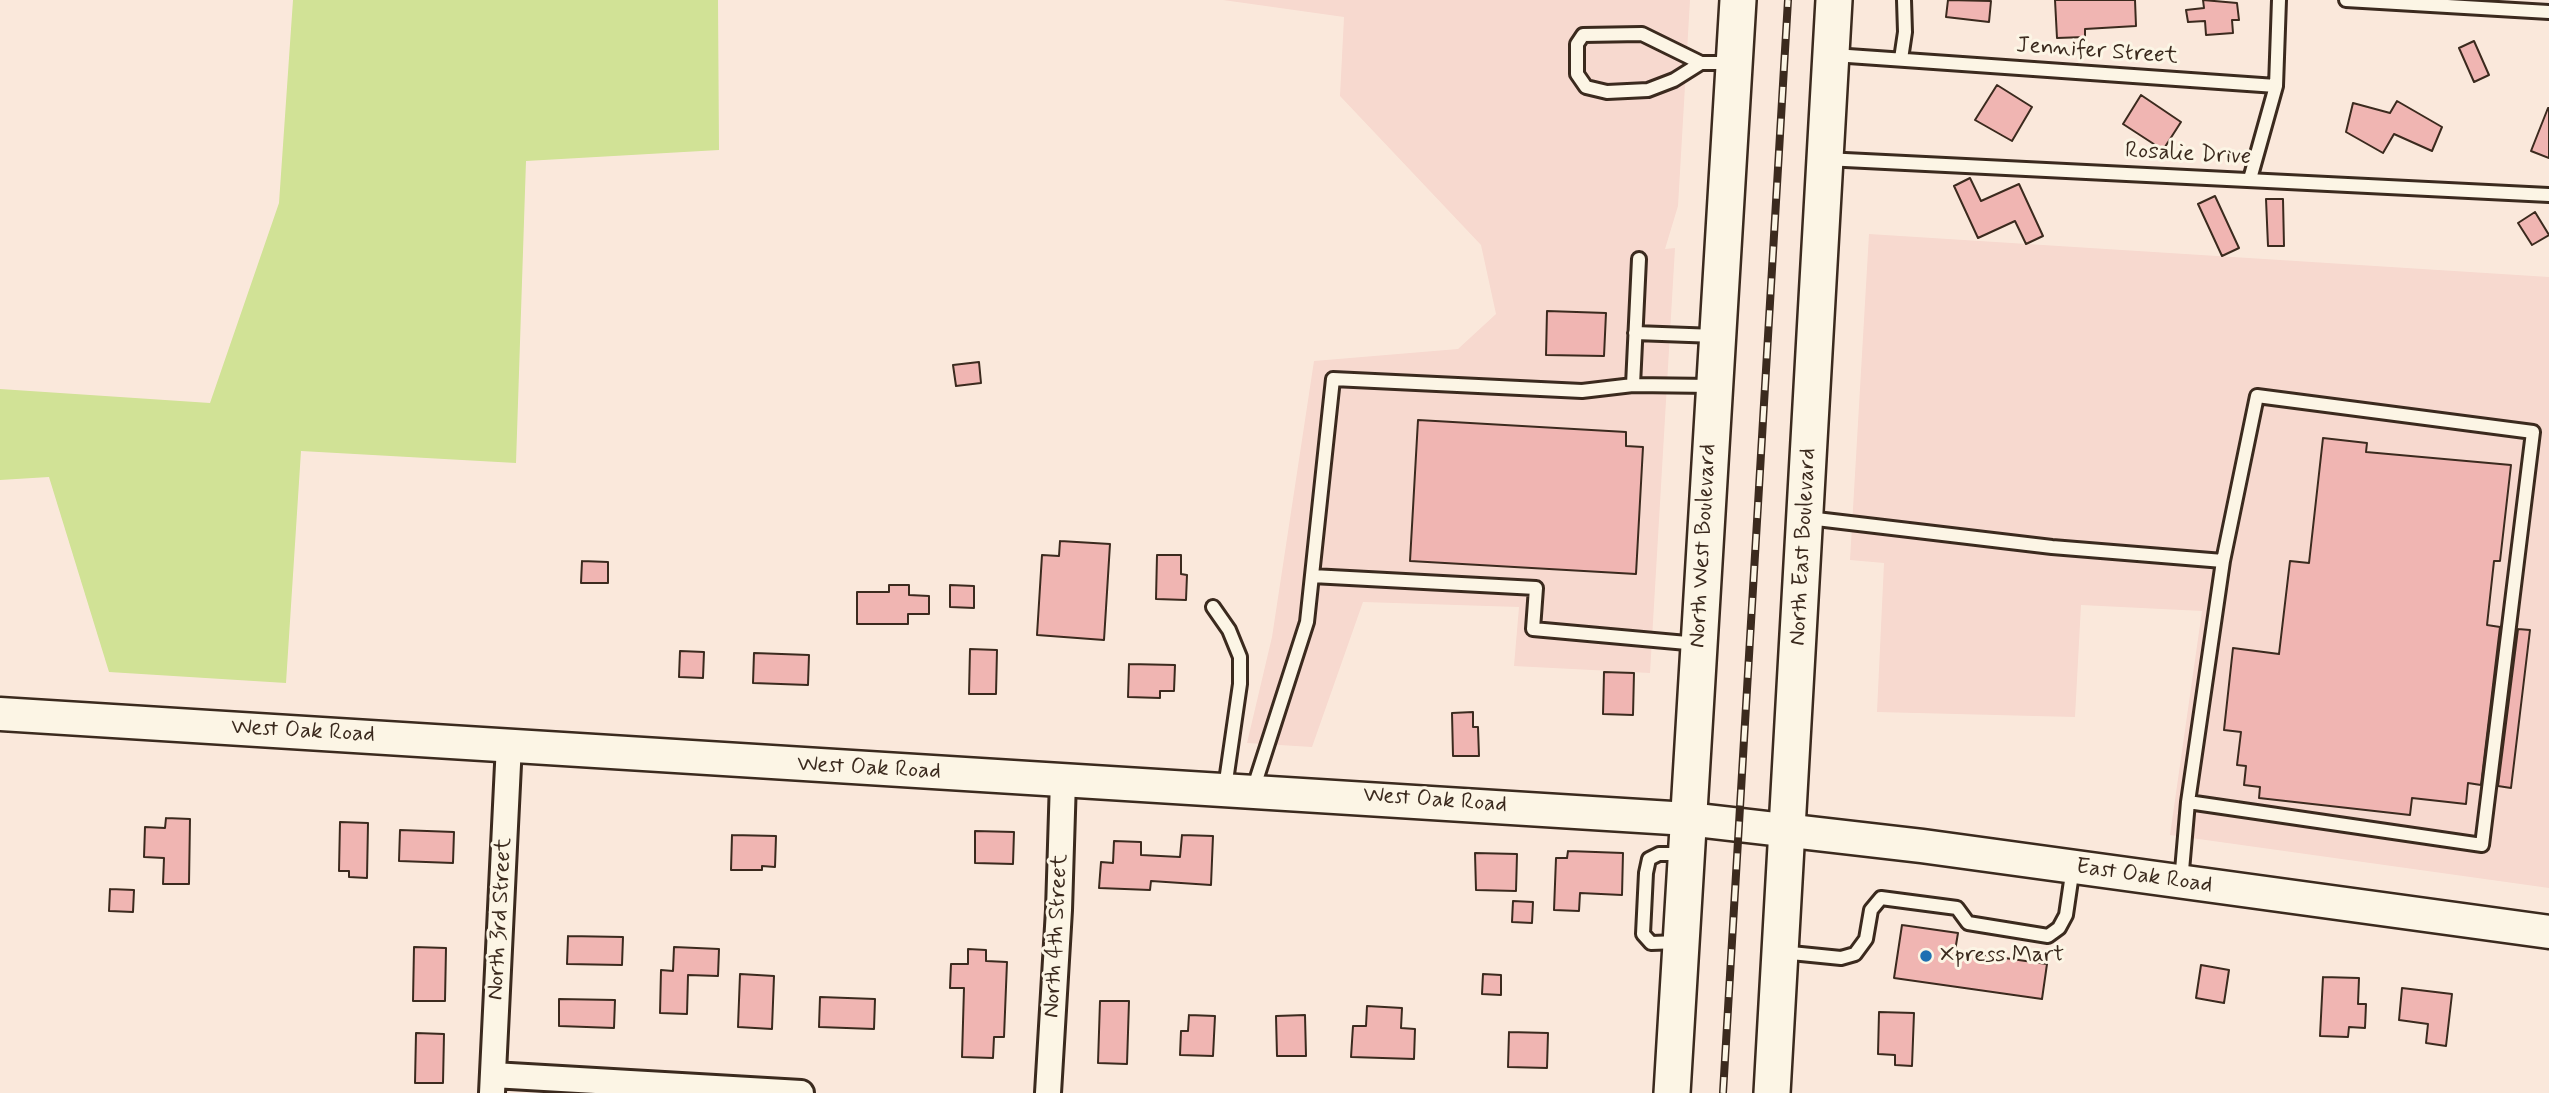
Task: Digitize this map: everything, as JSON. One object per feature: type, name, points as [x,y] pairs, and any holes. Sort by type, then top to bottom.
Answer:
[{"type":"main road","name":"North West Boulevard","points":[[1672,1093],[1717,336],[1717,63],[1738,0]]},
{"type":"main road","name":"North East Boulevard","points":[[1772,1093],[1835,0]]},
{"type":"street","name":"West Oak Road","points":[[0,714],[509,744],[758,763],[1239,789],[1738,823]]},
{"type":"street","name":"North 3rd Street","points":[[493,1084],[509,744]]},
{"type":"street","name":"North 4th Street","points":[[1048,1093],[1059,910],[1063,780]]},
{"type":"street","name":"East Oak Road","points":[[1738,823],[2549,932]]},
{"type":"street","points":[[493,1084],[801,1093]]},
{"type":"lane","points":[[1901,59],[1905,32],[1904,0]]},
{"type":"lane","points":[[2249,179],[2276,86],[2279,0]]},
{"type":"lane","points":[[2346,0],[2549,12]]},
{"type":"lane","points":[[1642,34],[1717,63],[1648,90],[1607,92],[1586,87],[1577,74],[1577,44],[1583,35],[1642,34]]},
{"type":"lane","name":"Jennifer Street","points":[[1830,54],[2276,86]]},
{"type":"lane","name":"Rosalie Drive","points":[[1825,159],[2549,194]]},
{"type":"lane","points":[[1633,385],[1639,259]]},
{"type":"lane","points":[[1636,332],[1717,336]]},
{"type":"lane","points":[[1239,789],[1307,622],[1333,379],[1582,391],[1633,385],[1714,386]]},
{"type":"lane","points":[[2181,883],[2188,802],[2223,561],[2257,396],[2533,432],[2482,845],[2188,802]]},
{"type":"lane","points":[[1806,518],[2052,547],[2223,561]]},
{"type":"lane","points":[[1312,576],[1536,588],[1533,629],[1698,644]]},
{"type":"lane","points":[[1213,607],[1229,630],[1240,657],[1239,789]]},
{"type":"lane","points":[[1780,952],[1842,958],[1855,954],[1866,939],[1871,910],[1881,898],[1957,908],[1968,923],[2048,936],[2059,928],[2066,915],[2073,867]]},
{"type":"shaded area","points":[[1223,0],[1690,0],[1678,206],[1665,249],[1675,248],[1650,673],[1514,666],[1519,607],[1363,602],[1312,747],[1247,743],[1272,637],[1314,361],[1458,349],[1496,314],[1481,245],[1340,96],[1344,17]]},
{"type":"shaded area","points":[[1869,234],[2549,277],[2549,888],[2170,835],[2202,611],[2081,605],[2075,717],[1877,712],[1884,563],[1850,560]]},
{"type":"green space","points":[[293,0],[718,0],[719,150],[526,161],[516,463],[301,451],[286,683],[109,672],[49,477],[0,480],[0,389],[210,403],[279,203]]},
{"type":"building","points":[[1948,0],[1991,1],[1989,22],[1946,17]]},
{"type":"building","points":[[2055,0],[2135,0],[2136,26],[2085,29],[2085,37],[2057,38]]},
{"type":"building","points":[[2203,0],[2237,3],[2239,20],[2232,20],[2233,33],[2206,35],[2205,21],[2188,22],[2186,10],[2204,8]]},
{"type":"building","points":[[2474,41],[2489,75],[2474,82],[2459,48]]},
{"type":"building","points":[[1997,85],[2032,107],[2012,141],[1975,120]]},
{"type":"building","points":[[2141,95],[2181,122],[2163,150],[2123,124]]},
{"type":"building","points":[[2397,101],[2442,127],[2432,151],[2394,134],[2383,153],[2346,132],[2353,103],[2390,113]]},
{"type":"building","points":[[2549,108],[2549,158],[2531,151]]},
{"type":"building","points":[[1970,178],[1981,201],[2019,184],[2043,236],[2026,244],[2015,221],[1978,238],[1954,186]]},
{"type":"building","points":[[2215,196],[2239,248],[2222,256],[2198,204]]},
{"type":"building","points":[[2266,199],[2283,199],[2284,246],[2268,246]]},
{"type":"building","points":[[2535,212],[2549,235],[2532,245],[2518,223]]},
{"type":"building","points":[[1547,311],[1606,313],[1604,356],[1546,355]]},
{"type":"building","points":[[979,362],[981,383],[956,386],[953,365]]},
{"type":"building","points":[[1418,420],[1626,432],[1626,446],[1643,447],[1636,574],[1410,561]]},
{"type":"building","points":[[2323,438],[2367,443],[2366,452],[2511,465],[2500,561],[2494,561],[2487,625],[2500,627],[2481,785],[2468,783],[2466,804],[2412,798],[2410,815],[2259,798],[2260,787],[2244,785],[2246,766],[2237,765],[2241,732],[2224,730],[2233,648],[2279,654],[2290,561],[2309,563]]},
{"type":"building","points":[[1060,541],[1110,544],[1104,640],[1037,635],[1042,555],[1059,556]]},
{"type":"building","points":[[1157,555],[1181,555],[1181,574],[1187,575],[1186,600],[1156,599]]},
{"type":"building","points":[[582,561],[608,562],[608,583],[581,583]]},
{"type":"building","points":[[889,585],[909,585],[909,595],[929,596],[929,614],[908,614],[908,624],[857,624],[857,592],[889,592]]},
{"type":"building","points":[[950,585],[974,586],[974,608],[950,607]]},
{"type":"building","points":[[2518,629],[2530,630],[2511,788],[2498,786]]},
{"type":"building","points":[[970,649],[997,650],[996,694],[969,694]]},
{"type":"building","points":[[680,651],[704,652],[703,678],[679,677]]},
{"type":"building","points":[[754,653],[809,655],[808,685],[753,683]]},
{"type":"building","points":[[1129,664],[1175,665],[1174,691],[1160,691],[1160,698],[1128,697]]},
{"type":"building","points":[[1604,672],[1634,673],[1633,715],[1603,714]]},
{"type":"building","points":[[1473,712],[1473,727],[1478,727],[1479,756],[1453,756],[1452,713]]},
{"type":"building","points":[[166,818],[190,819],[189,884],[163,884],[164,858],[144,857],[145,827],[165,828]]},
{"type":"building","points":[[340,822],[368,823],[367,878],[349,877],[349,871],[339,871]]},
{"type":"building","points":[[400,830],[454,832],[453,863],[399,861]]},
{"type":"building","points":[[975,831],[1014,832],[1013,864],[975,863]]},
{"type":"building","points":[[732,835],[776,836],[775,867],[762,866],[762,870],[731,870]]},
{"type":"building","points":[[1182,835],[1213,836],[1211,885],[1151,881],[1150,890],[1099,888],[1101,862],[1113,863],[1114,841],[1141,842],[1141,855],[1180,857]]},
{"type":"building","points":[[1568,851],[1623,853],[1622,895],[1580,893],[1579,911],[1554,910],[1556,858],[1567,858]]},
{"type":"building","points":[[1475,853],[1517,854],[1516,891],[1476,890]]},
{"type":"building","points":[[110,889],[134,890],[133,912],[109,911]]},
{"type":"building","points":[[1513,901],[1533,902],[1532,923],[1512,922]]},
{"type":"building","points":[[1902,925],[1958,933],[1955,951],[2047,964],[2042,999],[1894,978]]},
{"type":"building","points":[[568,936],[623,937],[622,965],[567,964]]},
{"type":"building","points":[[414,947],[446,948],[445,1001],[413,1001]]},
{"type":"building","points":[[674,947],[719,949],[718,976],[688,975],[687,1014],[660,1013],[661,970],[673,971]]},
{"type":"building","points":[[968,949],[986,950],[986,961],[1007,962],[1004,1037],[994,1037],[993,1058],[962,1057],[964,988],[950,988],[951,964],[968,964]]},
{"type":"building","points":[[2201,965],[2229,970],[2224,1003],[2196,998]]},
{"type":"building","points":[[740,974],[774,976],[772,1029],[738,1027]]},
{"type":"building","points":[[1483,974],[1501,975],[1501,995],[1482,994]]},
{"type":"building","points":[[2323,977],[2359,978],[2358,1004],[2366,1004],[2365,1028],[2349,1027],[2348,1037],[2320,1036]]},
{"type":"building","points":[[2402,988],[2452,994],[2446,1046],[2426,1043],[2428,1024],[2399,1020]]},
{"type":"building","points":[[820,997],[875,999],[874,1029],[819,1027]]},
{"type":"building","points":[[559,999],[615,1000],[614,1028],[559,1026]]},
{"type":"building","points":[[1100,1001],[1129,1001],[1127,1064],[1098,1063]]},
{"type":"building","points":[[1367,1006],[1402,1008],[1401,1028],[1415,1029],[1414,1059],[1351,1057],[1353,1026],[1366,1026]]},
{"type":"building","points":[[1879,1012],[1914,1013],[1912,1066],[1895,1065],[1895,1055],[1878,1054]]},
{"type":"building","points":[[1189,1015],[1215,1016],[1213,1056],[1180,1055],[1181,1031],[1188,1031]]},
{"type":"building","points":[[1305,1015],[1306,1056],[1277,1056],[1276,1016]]},
{"type":"building","points":[[1509,1032],[1548,1033],[1547,1068],[1508,1067]]},
{"type":"building","points":[[416,1033],[444,1034],[443,1083],[415,1083]]},
{"type":"railway","points":[[1723,1093],[1788,0]]},
{"type":"place","name":"Xpress Mart","points":[[1926,956]]}]
